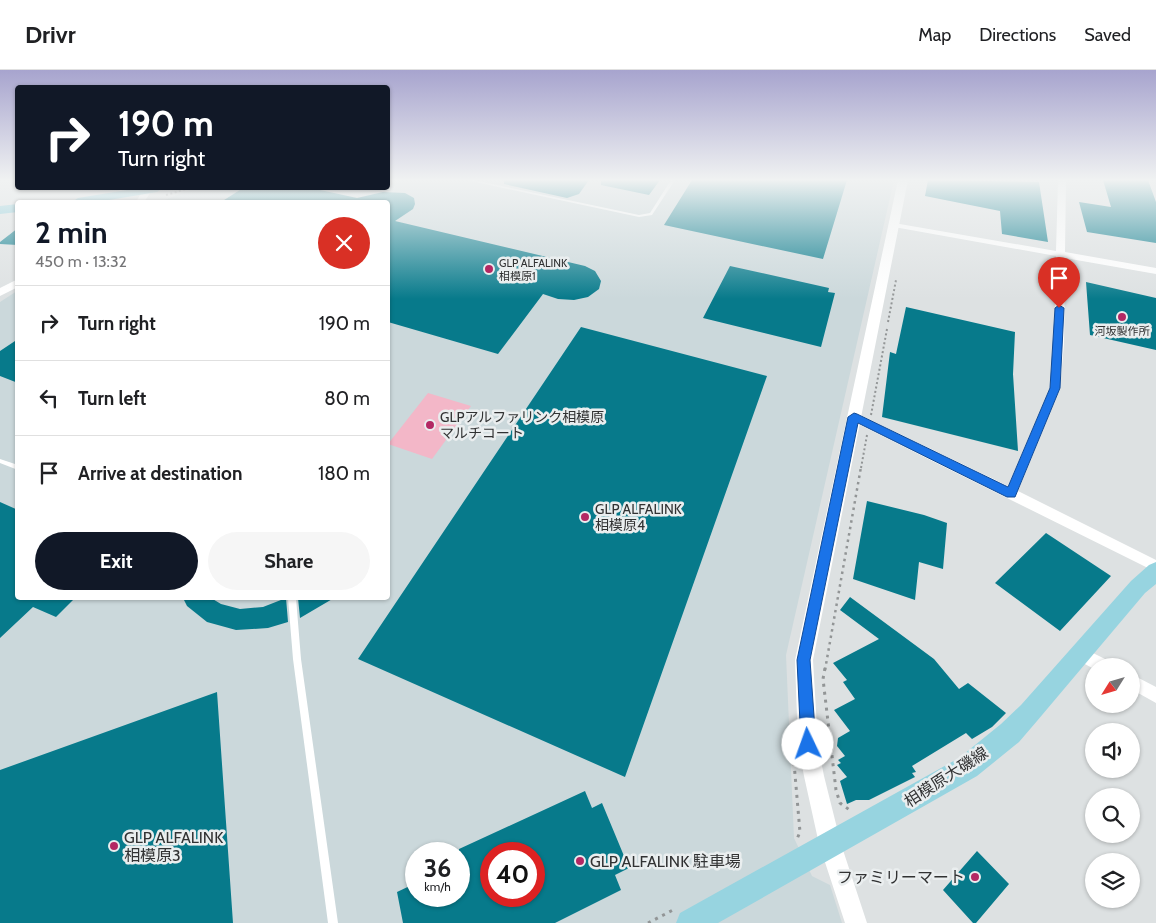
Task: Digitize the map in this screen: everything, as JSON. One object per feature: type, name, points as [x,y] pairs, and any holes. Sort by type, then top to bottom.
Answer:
[{"type":"main road","name":"相模原大磯線","points":[[690,923],[968,767],[1010,733],[1138,587],[1156,571]]},
{"type":"street","points":[[856,923],[830,844],[814,776],[808,744],[804,660],[895,220]]},
{"type":"street","points":[[1011,493],[1055,388],[1059,344],[1061,220]]},
{"type":"street","points":[[894,225],[1156,271]]},
{"type":"street","points":[[0,293],[15,284]]},
{"type":"street","points":[[854,417],[1156,566]]},
{"type":"street","points":[[1080,653],[1089,658]]},
{"type":"street","points":[[1140,686],[1156,695]]},
{"type":"lane","points":[[0,460],[15,467]]},
{"type":"lane","points":[[292,600],[297,659],[333,923]]},
{"type":"path","points":[[857,812],[852,812],[843,806],[836,790],[823,679],[868,431]]},
{"type":"shaded area","points":[[390,220],[885,220],[786,655],[794,838],[812,876],[830,885],[842,923],[0,923],[0,302],[15,292],[15,600],[390,600]]},
{"type":"shaded area","name":"GLPアルファリンク相模原 マルチコート","points":[[428,393],[471,406],[432,459],[390,445],[390,441]]},
{"type":"building","name":"GLP ALFALINK 相模原1","points":[[390,220],[397,220],[395,221],[585,266],[595,271],[601,281],[599,289],[588,297],[574,300],[558,299],[543,294],[498,354],[390,323]]},
{"type":"building","points":[[667,220],[835,220],[823,259],[664,225]]},
{"type":"building","points":[[1001,220],[1045,220],[1048,242],[1002,234]]},
{"type":"building","points":[[1084,220],[1156,220],[1156,243],[1087,232]]},
{"type":"building","points":[[15,230],[15,245],[0,244]]},
{"type":"building","points":[[730,266],[829,288],[828,292],[835,293],[821,347],[703,318]]},
{"type":"building","name":"河坂製作所","points":[[1086,282],[1156,298],[1156,350],[1090,335]]},
{"type":"building","points":[[906,307],[1015,332],[1013,374],[1018,451],[882,417],[890,352],[896,354]]},
{"type":"building","name":"GLP ALFALINK 相模原4","points":[[581,327],[767,376],[625,777],[358,659]]},
{"type":"building","points":[[15,341],[15,382],[0,376],[0,351]]},
{"type":"building","points":[[867,501],[924,515],[947,523],[943,569],[919,562],[915,600],[853,579]]},
{"type":"building","points":[[0,502],[15,509],[15,600],[73,600],[56,617],[33,607],[0,638]]},
{"type":"building","points":[[1046,533],[1111,576],[1060,631],[995,583]]},
{"type":"building","points":[[850,597],[934,659],[959,689],[968,683],[1006,713],[992,727],[972,739],[966,733],[912,766],[916,772],[912,773],[915,777],[869,800],[856,800],[847,804],[840,781],[847,777],[837,765],[841,763],[838,760],[845,756],[837,746],[838,738],[850,731],[834,710],[855,699],[843,682],[847,680],[833,663],[879,639],[840,610]]},
{"type":"building","points":[[184,600],[214,600],[221,604],[240,609],[263,607],[281,600],[286,600],[288,622],[268,628],[236,630],[207,622],[187,606]]},
{"type":"building","points":[[298,600],[331,600],[300,618]]},
{"type":"building","name":"GLP ALFALINK 相模原3","points":[[217,692],[233,923],[0,923],[0,770]]},
{"type":"building","name":"GLP ALFALINK 駐車場","points":[[585,791],[592,808],[602,803],[629,868],[615,875],[621,890],[555,923],[403,923],[397,892],[405,888],[405,907],[470,907],[470,844]]},
{"type":"building","points":[[977,851],[1009,884],[976,923],[973,923],[943,890]]},
{"type":"place","name":"GLP ALFALINK 相模原1","points":[[489,269]]},
{"type":"place","name":"河坂製作所","points":[[1122,317]]},
{"type":"place","name":"GLPアルファリンク相模原 マルチコート","points":[[430,425]]},
{"type":"place","name":"GLP ALFALINK 相模原4","points":[[585,517]]},
{"type":"place","name":"GLP ALFALINK 相模原3","points":[[114,846]]},
{"type":"place","name":"GLP ALFALINK 駐車場","points":[[580,861]]},
{"type":"place","name":"ファミリーマート","points":[[975,877]]},
{"type":"route","points":[[808,744],[804,660],[854,417],[1011,493],[1055,388],[1059,344],[1059,308]]}]
